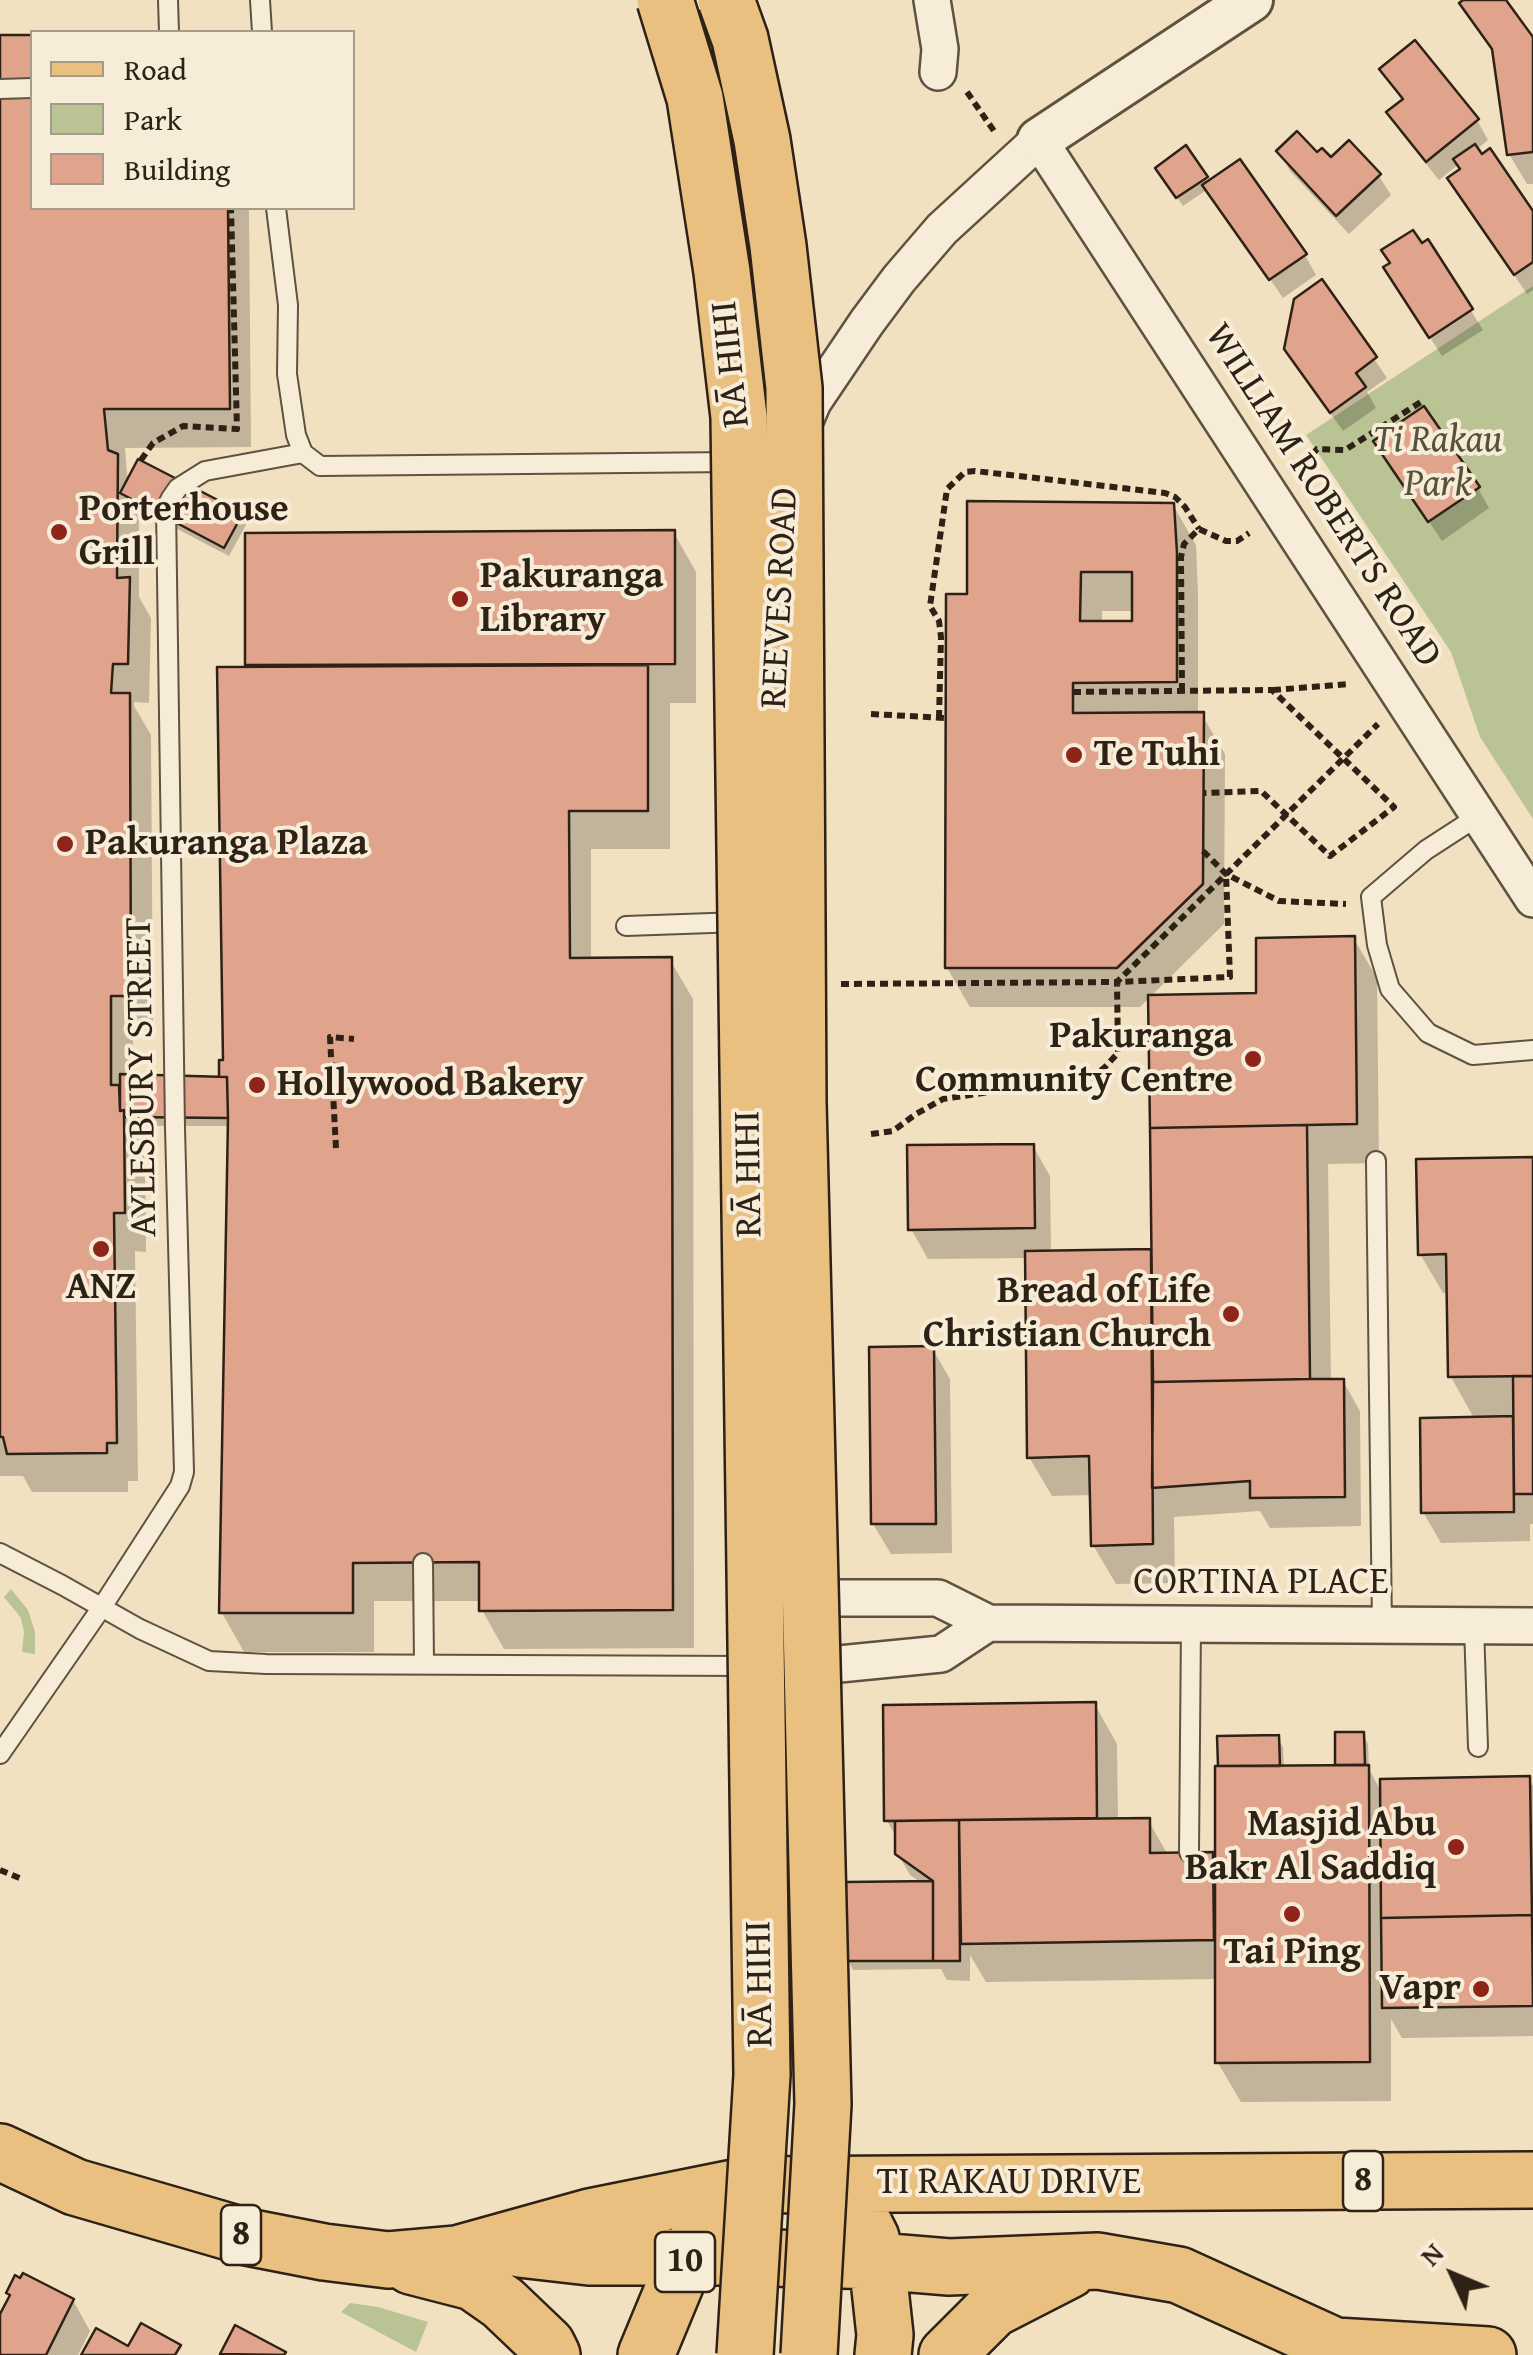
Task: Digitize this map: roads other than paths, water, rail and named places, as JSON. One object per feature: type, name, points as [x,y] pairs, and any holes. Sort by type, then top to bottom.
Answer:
[{"type":"main road","name":"RĀ HIHI","points":[[665,0],[694,98],[722,272],[739,417],[762,2075],[745,2355]]},
{"type":"main road","name":"RĀ HIHI","points":[[726,0],[740,39],[762,140],[794,388],[798,1102],[823,2104],[809,2355]]},
{"type":"main road","name":"TI RAKAU DRIVE","points":[[0,2152],[76,2187],[247,2236],[388,2260],[457,2254],[590,2217],[749,2185],[1533,2180]]},
{"type":"main road","points":[[833,2184],[860,2216],[871,2238],[885,2336],[883,2355]]},
{"type":"main road","name":"10","points":[[646,2355],[687,2256],[710,2223],[749,2185]]},
{"type":"main road","name":"TI RAKAU DRIVE","points":[[492,2246],[588,2256],[877,2261],[948,2267],[1098,2262],[1178,2274],[1336,2346],[1488,2355]]},
{"type":"main road","points":[[388,2260],[473,2282],[503,2302],[552,2355]]},
{"type":"main road","points":[[946,2355],[993,2309],[1080,2264]]},
{"type":"street","points":[[932,0],[939,61]]},
{"type":"street","name":"REEVES ROAD","points":[[780,457],[867,322],[942,230],[1039,140],[1252,0]]},
{"type":"street","name":"WILLIAM ROBERTS ROAD","points":[[1039,140],[1533,900]]},
{"type":"street","name":"CORTINA PLACE","points":[[778,1598],[938,1598],[988,1624],[1533,1626]]},
{"type":"street","points":[[779,1666],[940,1654],[988,1624]]},
{"type":"lane","points":[[168,0],[169,30]]},
{"type":"lane","points":[[260,0],[262,30]]},
{"type":"lane","points":[[0,89],[30,88]]},
{"type":"lane","points":[[276,210],[288,306],[287,374],[302,453]]},
{"type":"lane","name":"AYLESBURY STREET","points":[[0,1754],[102,1606],[180,1486],[184,1472],[166,508],[178,488],[205,471],[302,453],[320,466],[750,460]]},
{"type":"lane","name":"REEVES ROAD","points":[[776,551],[780,457]]},
{"type":"lane","points":[[1480,816],[1426,850],[1371,897],[1377,945],[1390,989],[1428,1033],[1473,1055],[1533,1050]]},
{"type":"lane","points":[[626,926],[772,921]]},
{"type":"lane","points":[[1376,1161],[1382,1626]]},
{"type":"lane","points":[[0,1554],[209,1661],[779,1666]]},
{"type":"lane","points":[[423,1562],[424,1664]]},
{"type":"lane","points":[[1190,1852],[1191,1625]]},
{"type":"lane","points":[[1474,1626],[1478,1747]]},
{"type":"place","name":"Porterhouse Grill","points":[[59,532]]},
{"type":"place","name":"Pakuranga Library","points":[[460,599]]},
{"type":"place","name":"Te Tuhi","points":[[1074,755]]},
{"type":"place","name":"Pakuranga Plaza","points":[[65,844]]},
{"type":"place","name":"Pakuranga Community Centre","points":[[1253,1059]]},
{"type":"place","name":"Hollywood Bakery","points":[[257,1085]]},
{"type":"place","name":"ANZ","points":[[101,1249]]},
{"type":"place","name":"Bread of Life Christian Church","points":[[1231,1314]]},
{"type":"place","name":"Masjid Abu Bakr Al Saddiq","points":[[1456,1847]]},
{"type":"place","name":"Tai Ping","points":[[1292,1914]]},
{"type":"place","name":"Vapr","points":[[1481,1989]]},
{"type":"park label","name":"Ti Rakau Park","points":[[1438,463]]}]
